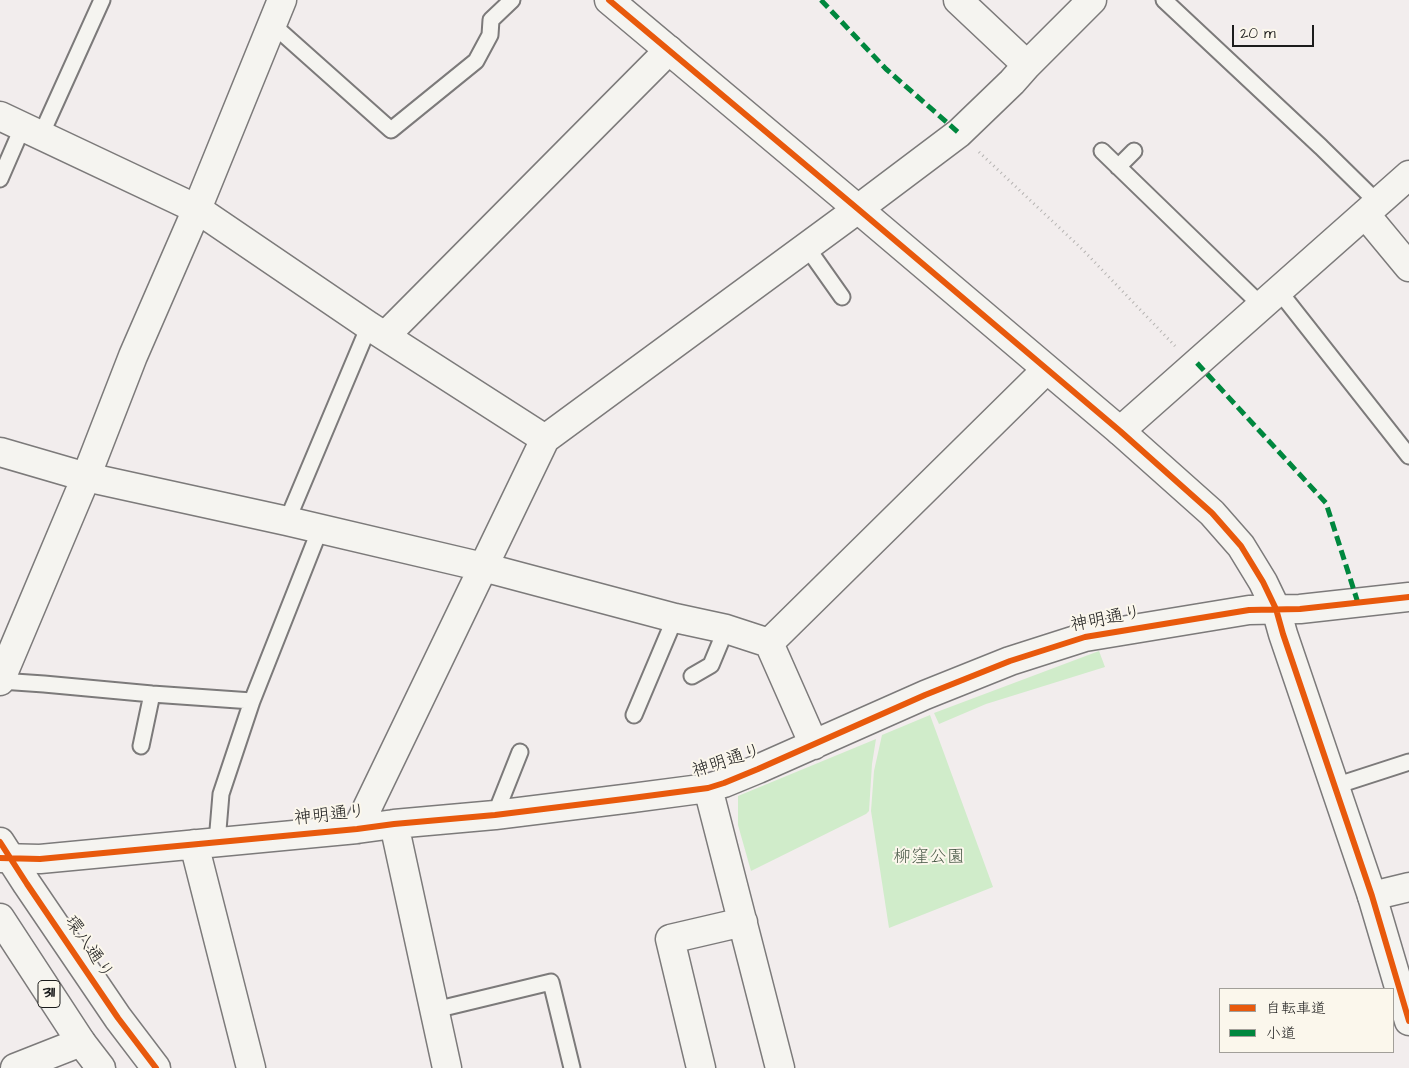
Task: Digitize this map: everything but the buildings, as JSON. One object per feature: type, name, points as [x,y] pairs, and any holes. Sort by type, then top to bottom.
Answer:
[{"type":"street","points":[[609,0],[1120,432],[1212,512],[1241,546],[1263,582],[1276,609],[1372,896],[1409,1021]]},
{"type":"street","points":[[958,0],[1027,66]]},
{"type":"street","points":[[358,829],[545,439],[959,133],[1092,0]]},
{"type":"street","points":[[0,681],[277,12]]},
{"type":"street","points":[[377,331],[669,50]]},
{"type":"street","points":[[21,126],[197,209],[377,331],[545,439]]},
{"type":"street","points":[[1120,432],[1409,175]]},
{"type":"street","points":[[1371,208],[1409,267]]},
{"type":"street","points":[[769,642],[1046,370]]},
{"type":"street","points":[[0,452],[86,476],[483,567],[675,618],[726,629],[769,642],[814,745]]},
{"type":"street","name":"神明通り","points":[[4,853],[40,859],[358,829],[708,788],[741,776],[993,668],[1085,637],[1248,610],[1300,609],[1409,597]]},
{"type":"street","points":[[708,788],[780,1068]]},
{"type":"street","points":[[394,824],[447,1068]]},
{"type":"street","points":[[205,843],[251,1068]]},
{"type":"street","name":"環八通り","points":[[4,853],[118,1018],[156,1068]]},
{"type":"street","points":[[1372,896],[1409,887]]},
{"type":"street","name":"311","points":[[0,918],[100,1068]]},
{"type":"street","points":[[701,1068],[670,939],[743,922]]},
{"type":"street","points":[[15,1068],[81,1042]]},
{"type":"lane","points":[[0,179],[21,126],[102,0]]},
{"type":"lane","points":[[277,12],[391,130],[476,61],[490,35],[491,20],[512,0]]},
{"type":"lane","points":[[1164,0],[1321,146],[1371,208]]},
{"type":"lane","points":[[1102,151],[1118,167],[1270,298],[1409,456]]},
{"type":"lane","points":[[1118,167],[1134,152]]},
{"type":"lane","points":[[806,246],[842,297]]},
{"type":"lane","points":[[288,521],[377,331]]},
{"type":"lane","points":[[205,843],[252,701],[320,529]]},
{"type":"lane","points":[[634,715],[675,618]]},
{"type":"lane","points":[[692,676],[711,665],[726,629]]},
{"type":"lane","points":[[0,681],[252,701]]},
{"type":"lane","points":[[141,746],[152,694]]},
{"type":"lane","points":[[495,814],[520,752]]},
{"type":"lane","points":[[1334,786],[1409,762]]},
{"type":"lane","points":[[435,1010],[551,982],[572,1068]]},
{"type":"path","points":[[959,133],[1083,250],[1194,366]]},
{"type":"green space","points":[[1099,651],[1105,667],[986,704],[939,724],[934,713]]},
{"type":"green space","name":"柳窪公園","points":[[930,715],[993,887],[889,928],[871,811],[874,771],[882,735]]},
{"type":"green space","name":"柳窪公園","points":[[876,739],[872,764],[869,811],[751,871],[738,825],[738,796]]},
{"type":"marked path","points":[[821,0],[886,69],[959,133]]},
{"type":"marked path","points":[[1197,363],[1326,503],[1358,603]]},
{"type":"cycle path","points":[[609,0],[1120,431],[1212,513],[1241,546],[1263,582],[1276,609],[1372,896],[1409,1021]]},
{"type":"cycle path","points":[[0,858],[40,859],[357,829],[495,815],[708,788],[758,769],[925,695],[1010,661],[1085,637],[1249,610],[1300,609],[1409,597]]},
{"type":"cycle path","points":[[0,842],[118,1018],[156,1068]]}]
